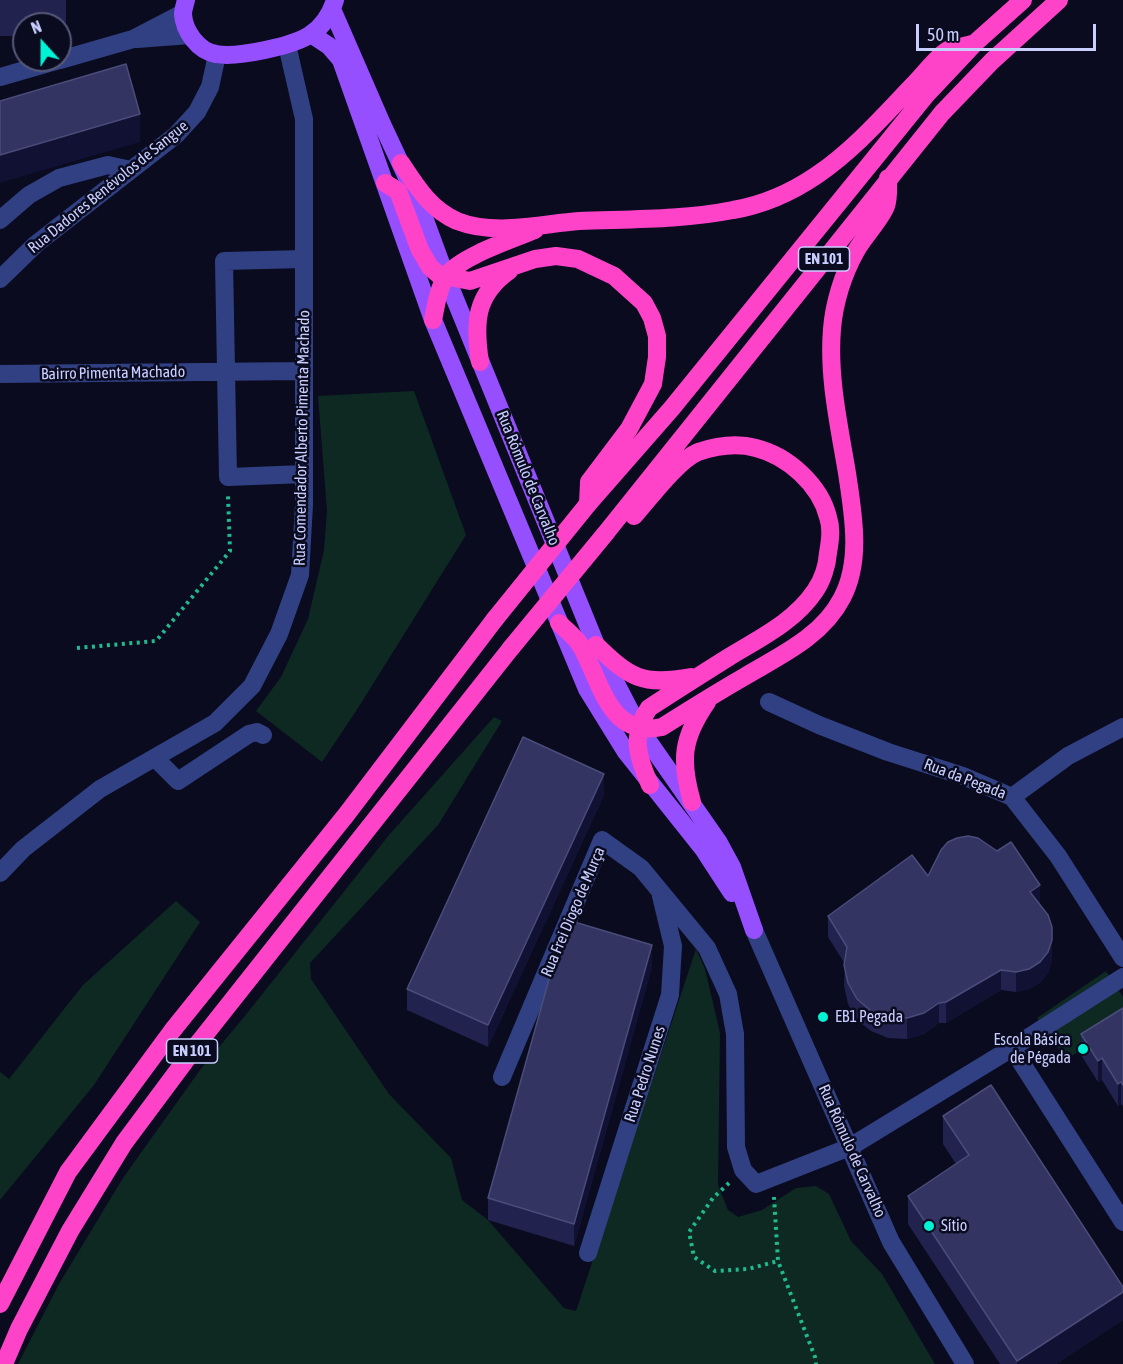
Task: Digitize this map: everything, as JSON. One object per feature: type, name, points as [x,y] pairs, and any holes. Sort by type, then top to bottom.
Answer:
[{"type":"highway","name":"EN 101","points":[[0,1304],[68,1172],[172,1031],[395,753],[495,619],[588,504],[672,408],[926,95],[975,44],[1023,0]]},
{"type":"highway","name":"EN 101","points":[[4,1364],[19,1329],[70,1231],[124,1143],[200,1041],[511,648],[605,534],[888,178],[942,113],[992,61],[1059,0]]},
{"type":"highway","points":[[401,163],[424,199],[459,221],[486,227],[542,226],[696,215],[734,210],[763,203],[817,175],[854,145],[947,50],[975,44]]},
{"type":"highway","points":[[559,623],[578,641],[609,704],[619,718],[628,725],[651,729],[662,727],[813,634],[830,617],[842,598],[854,552],[854,525],[831,376],[832,320],[838,295],[855,252],[886,206],[888,178]]},
{"type":"highway","points":[[385,183],[398,191],[420,250],[430,267],[439,275],[470,281],[518,264],[556,256],[578,259],[614,276],[644,303],[657,336],[657,357],[652,384],[629,429],[589,482],[588,504]]},
{"type":"highway","points":[[433,320],[446,277],[456,266],[542,226]]},
{"type":"highway","points":[[480,362],[477,337],[478,315],[483,299],[491,286],[518,264]]},
{"type":"highway","points":[[605,534],[628,523],[673,471],[696,453],[723,445],[756,447],[786,461],[807,479],[820,498],[829,518],[831,537],[827,563],[816,590],[802,608],[779,626],[649,708],[643,716],[637,745],[639,760],[650,784]]},
{"type":"highway","points":[[596,645],[626,672],[644,680],[669,681],[699,676]]},
{"type":"highway","points":[[692,802],[685,779],[685,745],[694,721],[710,698]]},
{"type":"main road","points":[[185,7],[190,35],[202,49],[216,55],[245,53],[287,45],[311,34],[324,22],[333,4]]},
{"type":"main road","name":"Rua Rómulo de Carvalho","points":[[333,4],[382,124],[401,163],[596,645],[639,728],[719,843],[732,867],[754,930]]},
{"type":"main road","name":"Rua Rómulo de Carvalho","points":[[311,34],[329,46],[341,60],[433,320],[584,681],[602,716],[650,784],[704,850],[754,930]]},
{"type":"street","points":[[133,39],[185,7]]},
{"type":"street","points":[[72,57],[133,39],[190,35]]},
{"type":"street","name":"Rua Comendador Alberto Pimenta Machado","points":[[0,873],[23,849],[100,789],[215,723],[252,686],[279,634],[300,575],[304,474],[304,119],[287,45]]},
{"type":"street","name":"Rua Dadores Benévolos de Sangue","points":[[0,279],[36,243],[176,135],[197,112],[210,87],[216,55]]},
{"type":"street","points":[[0,220],[29,195],[59,178],[108,165],[131,170]]},
{"type":"street","points":[[304,259],[224,261],[228,477],[304,474]]},
{"type":"street","name":"Bairro Pimenta Machado","points":[[0,374],[304,371]]},
{"type":"street","name":"Rua da Pegada","points":[[769,702],[828,729],[888,752],[963,776],[1012,797],[1058,856],[1123,958]]},
{"type":"street","points":[[1012,797],[1068,756],[1123,727]]},
{"type":"street","points":[[155,758],[178,781],[249,734],[257,732],[263,735]]},
{"type":"street","name":"Rua Frei Diogo de Murça","points":[[502,1077],[602,840],[641,868],[707,948],[728,994],[735,1034],[736,1147],[743,1170]]},
{"type":"street","name":"Rua Pedro Nunes","points":[[588,1253],[670,995],[673,946],[660,891]]},
{"type":"street","name":"Rua Rómulo de Carvalho","points":[[754,930],[891,1242],[965,1364]]},
{"type":"street","points":[[743,1170],[756,1184],[850,1147],[1123,977]]},
{"type":"street","points":[[1012,1048],[1123,1222]]},
{"type":"path","points":[[77,648],[156,641],[230,551],[228,477]]},
{"type":"path","points":[[743,1170],[713,1198],[689,1232],[694,1257],[715,1271],[748,1269],[778,1261]]},
{"type":"path","points":[[772,1179],[778,1261],[816,1364]]},
{"type":"green space","points":[[414,391],[466,535],[322,762],[256,711],[281,677],[308,619],[324,550],[327,511],[318,396]]},
{"type":"green space","points":[[494,717],[502,721],[438,825],[310,963],[311,979],[389,1094],[451,1158],[462,1200],[488,1220],[564,1308],[576,1311],[696,949],[705,969],[720,1033],[718,1185],[728,1210],[738,1217],[762,1210],[796,1188],[816,1186],[829,1194],[851,1241],[882,1274],[935,1364],[18,1364],[59,1284],[123,1178],[200,1070],[389,835]]},
{"type":"green space","points":[[176,901],[200,922],[94,1085],[0,1200],[0,1072],[9,1079],[83,985]]},
{"type":"green space","points":[[1106,971],[1123,997],[1123,1021],[1066,1060],[1037,1018]]},
{"type":"building","points":[[126,64],[140,114],[0,155],[0,101]]},
{"type":"building","points":[[523,737],[604,774],[488,1025],[407,989]]},
{"type":"building","points":[[968,836],[978,838],[997,851],[1011,842],[1040,885],[1030,892],[1048,915],[1052,927],[1052,940],[1048,952],[1040,962],[1029,969],[1016,972],[1001,970],[924,1013],[907,1018],[888,1017],[871,1011],[857,999],[848,983],[844,965],[847,947],[828,916],[912,855],[928,876],[941,850],[948,842]]},
{"type":"building","points":[[571,921],[652,945],[574,1224],[488,1198],[555,958]]},
{"type":"building","points":[[1123,1008],[1123,1085],[1121,1082],[1118,1084],[1102,1058],[1098,1061],[1081,1034]]},
{"type":"building","points":[[991,1085],[1123,1287],[1123,1292],[1017,1361],[908,1196],[969,1155],[943,1116]]},
{"type":"place","name":"EB1 Pegada","points":[[823,1017]]},
{"type":"place","name":"Escola Básica de Pégada","points":[[1083,1049]]},
{"type":"place","name":"Sítio","points":[[929,1226]]}]
